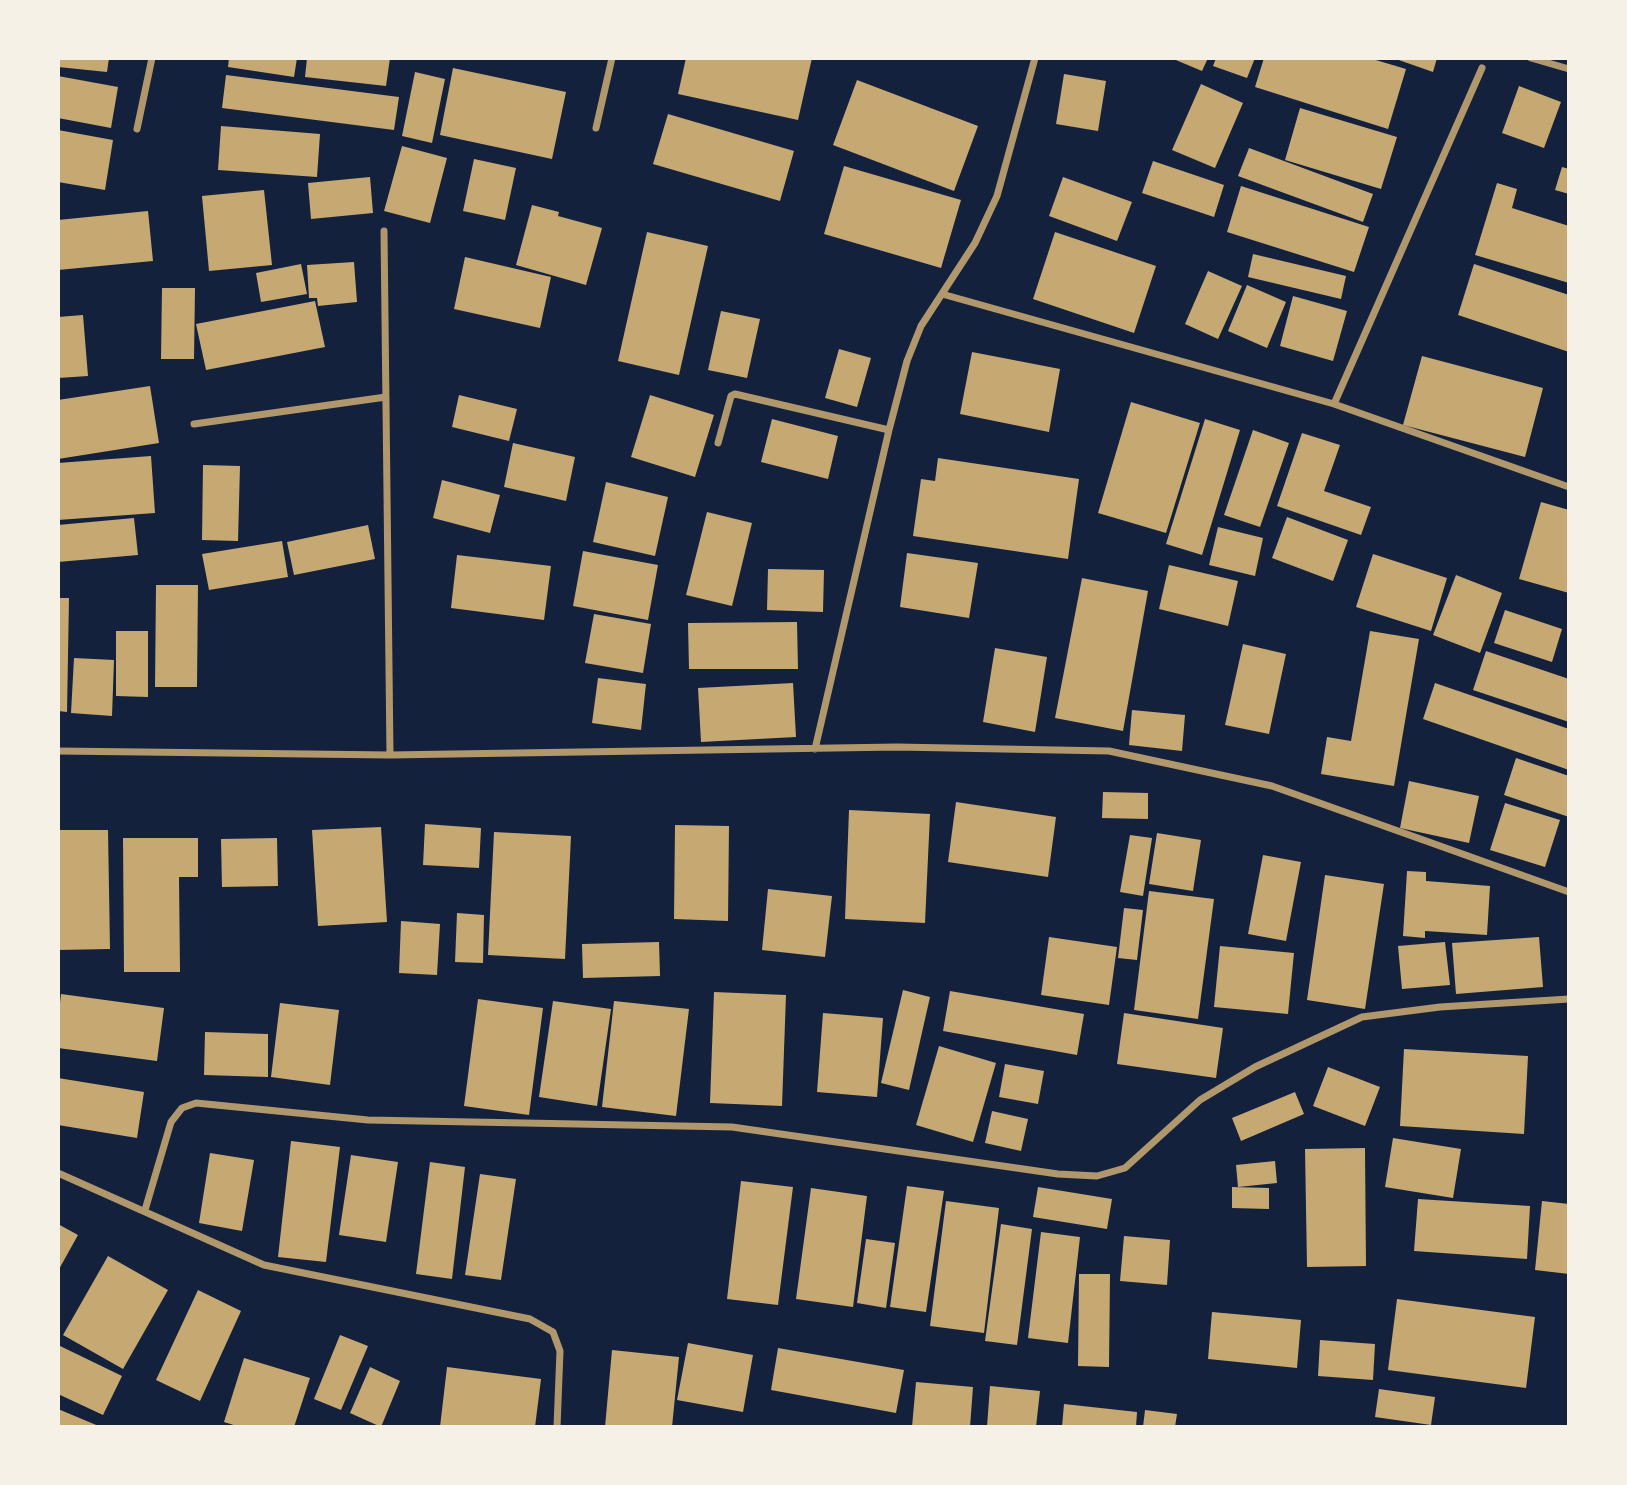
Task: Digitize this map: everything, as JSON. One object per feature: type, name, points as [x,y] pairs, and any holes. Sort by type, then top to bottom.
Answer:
[{"type":"street","points":[[137,129],[152,58]]},
{"type":"street","points":[[596,128],[612,58]]},
{"type":"street","points":[[815,749],[907,361],[921,326],[975,243],[997,196],[1035,58]]},
{"type":"street","points":[[1531,58],[1569,68]]},
{"type":"street","points":[[1334,404],[1482,68]]},
{"type":"street","points":[[384,231],[390,755]]},
{"type":"street","points":[[942,295],[1334,404],[1569,487]]},
{"type":"street","points":[[718,443],[732,396],[735,394],[889,430]]},
{"type":"street","points":[[194,424],[386,397]]},
{"type":"street","points":[[58,751],[390,755],[897,747],[1109,751],[1272,786],[1569,892]]},
{"type":"street","points":[[145,1210],[171,1122],[182,1108],[196,1103],[369,1120],[732,1127],[1058,1174],[1097,1176],[1125,1168],[1200,1100],[1244,1073],[1362,1017],[1440,1007],[1569,999]]},
{"type":"street","points":[[58,1173],[264,1265],[530,1319],[553,1332],[560,1351],[557,1427]]},
{"type":"building","points":[[58,58],[109,58],[107,72],[58,67]]},
{"type":"building","points":[[229,58],[297,58],[294,77],[228,67]]},
{"type":"building","points":[[307,58],[390,58],[386,86],[305,77]]},
{"type":"building","points":[[686,58],[812,58],[798,120],[678,94]]},
{"type":"building","points":[[1171,58],[1208,58],[1202,71]]},
{"type":"building","points":[[1216,58],[1255,58],[1247,78],[1213,66]]},
{"type":"building","points":[[1264,58],[1369,58],[1406,69],[1388,129],[1255,87]]},
{"type":"building","points":[[1393,58],[1437,58],[1433,72]]},
{"type":"building","points":[[453,68],[566,92],[552,159],[440,135]]},
{"type":"building","points":[[415,72],[445,79],[432,143],[402,136]]},
{"type":"building","points":[[1064,74],[1106,81],[1098,131],[1056,124]]},
{"type":"building","points":[[226,75],[399,97],[394,130],[222,108]]},
{"type":"building","points":[[58,76],[118,87],[111,128],[58,118]]},
{"type":"building","points":[[857,80],[978,126],[954,191],[833,145]]},
{"type":"building","points":[[1201,84],[1243,103],[1215,168],[1172,150]]},
{"type":"building","points":[[1519,86],[1561,102],[1544,148],[1502,133]]},
{"type":"building","points":[[1300,108],[1397,137],[1381,189],[1285,160]]},
{"type":"building","points":[[668,114],[794,151],[780,201],[653,164]]},
{"type":"building","points":[[221,126],[320,134],[317,177],[218,170]]},
{"type":"building","points":[[58,130],[113,140],[105,190],[58,182]]},
{"type":"building","points":[[402,146],[447,158],[430,223],[384,211]]},
{"type":"building","points":[[1249,148],[1373,194],[1363,222],[1238,176]]},
{"type":"building","points":[[474,159],[516,168],[505,220],[463,211]]},
{"type":"building","points":[[1153,161],[1224,185],[1214,217],[1142,193]]},
{"type":"building","points":[[844,166],[961,200],[941,268],[824,234]]},
{"type":"building","points":[[1562,167],[1569,169],[1569,194],[1555,190]]},
{"type":"building","points":[[370,177],[373,213],[311,219],[308,183]]},
{"type":"building","points":[[1063,177],[1132,202],[1117,241],[1049,216]]},
{"type":"building","points":[[1497,183],[1517,189],[1512,208],[1569,226],[1569,283],[1475,255]]},
{"type":"building","points":[[1241,186],[1369,227],[1354,272],[1227,232]]},
{"type":"building","points":[[264,190],[272,265],[209,271],[202,196]]},
{"type":"building","points":[[532,205],[559,212],[558,216],[602,228],[586,285],[516,265]]},
{"type":"building","points":[[148,211],[153,261],[58,270],[58,220]]},
{"type":"building","points":[[647,232],[708,246],[679,375],[618,361]]},
{"type":"building","points":[[1055,232],[1156,266],[1134,333],[1033,299]]},
{"type":"building","points":[[1253,254],[1346,276],[1341,299],[1248,277]]},
{"type":"building","points":[[465,257],[551,277],[540,328],[454,309]]},
{"type":"building","points":[[354,262],[357,302],[318,306],[317,298],[309,298],[307,265]]},
{"type":"building","points":[[301,264],[307,294],[261,302],[256,273]]},
{"type":"building","points":[[1474,264],[1569,295],[1569,352],[1458,315]]},
{"type":"building","points":[[1208,271],[1242,286],[1218,339],[1185,324]]},
{"type":"building","points":[[1247,285],[1286,302],[1267,348],[1228,331]]},
{"type":"building","points":[[162,288],[195,288],[194,359],[161,359]]},
{"type":"building","points":[[1293,296],[1347,311],[1333,361],[1280,346]]},
{"type":"building","points":[[315,301],[325,347],[206,370],[196,324]]},
{"type":"building","points":[[721,311],[760,319],[747,378],[708,370]]},
{"type":"building","points":[[83,315],[88,376],[58,378],[58,317]]},
{"type":"building","points":[[839,349],[871,358],[857,407],[825,398]]},
{"type":"building","points":[[972,352],[1060,369],[1049,432],[960,414]]},
{"type":"building","points":[[1422,356],[1543,388],[1525,457],[1403,425]]},
{"type":"building","points":[[150,386],[159,443],[58,459],[58,400]]},
{"type":"building","points":[[459,395],[517,409],[509,441],[452,427]]},
{"type":"building","points":[[650,395],[714,415],[695,477],[631,457]]},
{"type":"building","points":[[1131,402],[1200,423],[1166,533],[1098,513]]},
{"type":"building","points":[[772,419],[838,436],[828,479],[761,462]]},
{"type":"building","points":[[1205,419],[1240,430],[1202,555],[1166,544]]},
{"type":"building","points":[[1253,430],[1289,443],[1260,527],[1224,515]]},
{"type":"building","points":[[1302,433],[1340,445],[1324,491],[1371,507],[1361,535],[1277,506]]},
{"type":"building","points":[[513,443],[575,457],[566,501],[504,487]]},
{"type":"building","points":[[151,456],[155,513],[58,520],[58,463]]},
{"type":"building","points":[[938,458],[1079,479],[1068,559],[913,536],[921,479],[935,481]]},
{"type":"building","points":[[203,465],[240,466],[238,541],[202,540]]},
{"type":"building","points":[[442,480],[500,495],[490,533],[433,518]]},
{"type":"building","points":[[606,482],[668,497],[655,556],[593,542]]},
{"type":"building","points":[[1541,502],[1569,510],[1569,593],[1519,579]]},
{"type":"building","points":[[707,512],[752,523],[732,606],[686,595]]},
{"type":"building","points":[[1287,517],[1348,540],[1333,581],[1272,558]]},
{"type":"building","points":[[134,518],[138,555],[58,562],[58,525]]},
{"type":"building","points":[[368,525],[375,559],[294,575],[287,542]]},
{"type":"building","points":[[1218,527],[1263,538],[1255,576],[1209,565]]},
{"type":"building","points":[[282,541],[288,577],[209,590],[202,554]]},
{"type":"building","points":[[583,551],[658,565],[648,620],[573,606]]},
{"type":"building","points":[[907,553],[978,563],[969,618],[900,607]]},
{"type":"building","points":[[1373,554],[1447,578],[1431,631],[1356,607]]},
{"type":"building","points":[[457,555],[551,566],[544,620],[451,608]]},
{"type":"building","points":[[1169,565],[1238,581],[1228,626],[1159,609]]},
{"type":"building","points":[[768,569],[824,570],[823,612],[767,610]]},
{"type":"building","points":[[1456,575],[1502,593],[1480,653],[1433,635]]},
{"type":"building","points":[[1082,578],[1148,591],[1123,731],[1055,718]]},
{"type":"building","points":[[156,585],[198,585],[197,687],[155,687]]},
{"type":"building","points":[[58,598],[69,598],[67,712],[58,711]]},
{"type":"building","points":[[1505,610],[1562,629],[1552,662],[1494,643]]},
{"type":"building","points":[[594,614],[651,624],[643,673],[585,663]]},
{"type":"building","points":[[797,622],[798,669],[689,669],[688,623]]},
{"type":"building","points":[[116,631],[148,631],[148,697],[116,696]]},
{"type":"building","points":[[1370,631],[1419,639],[1394,786],[1321,774],[1327,737],[1351,741]]},
{"type":"building","points":[[1243,644],[1286,654],[1269,734],[1225,725]]},
{"type":"building","points":[[995,648],[1047,657],[1035,732],[983,722]]},
{"type":"building","points":[[1486,651],[1569,679],[1569,722],[1473,690]]},
{"type":"building","points":[[74,658],[114,660],[112,716],[71,713]]},
{"type":"building","points":[[598,678],[646,684],[641,730],[592,723]]},
{"type":"building","points":[[793,683],[796,737],[701,742],[698,688]]},
{"type":"building","points":[[1435,683],[1569,729],[1569,770],[1423,719]]},
{"type":"building","points":[[1132,710],[1185,715],[1182,751],[1129,745]]},
{"type":"building","points":[[1516,758],[1569,776],[1569,817],[1504,795]]},
{"type":"building","points":[[1409,781],[1479,796],[1469,843],[1400,828]]},
{"type":"building","points":[[1103,792],[1148,793],[1148,819],[1102,818]]},
{"type":"building","points":[[956,802],[1056,817],[1048,877],[948,862]]},
{"type":"building","points":[[1505,803],[1560,820],[1545,867],[1490,850]]},
{"type":"building","points":[[849,810],[930,814],[925,923],[845,919]]},
{"type":"building","points":[[425,824],[481,828],[479,868],[423,865]]},
{"type":"building","points":[[675,825],[729,826],[728,921],[674,919]]},
{"type":"building","points":[[381,827],[387,922],[318,926],[312,830]]},
{"type":"building","points":[[58,830],[108,830],[110,949],[58,950]]},
{"type":"building","points":[[494,832],[571,836],[565,959],[488,955]]},
{"type":"building","points":[[1157,833],[1201,840],[1193,891],[1149,884]]},
{"type":"building","points":[[1130,835],[1152,838],[1143,896],[1120,892]]},
{"type":"building","points":[[123,838],[198,838],[198,877],[179,877],[180,972],[124,972]]},
{"type":"building","points":[[277,838],[278,886],[222,887],[221,839]]},
{"type":"building","points":[[1263,855],[1301,862],[1286,941],[1248,934]]},
{"type":"building","points":[[1407,871],[1426,872],[1426,881],[1490,886],[1487,935],[1425,931],[1425,938],[1403,936]]},
{"type":"building","points":[[1325,875],[1384,884],[1365,1009],[1307,1000]]},
{"type":"building","points":[[768,889],[832,896],[825,957],[762,950]]},
{"type":"building","points":[[1149,891],[1214,899],[1198,1019],[1134,1010]]},
{"type":"building","points":[[1124,908],[1143,910],[1137,960],[1118,958]]},
{"type":"building","points":[[457,913],[484,915],[483,963],[455,962]]},
{"type":"building","points":[[401,921],[440,924],[437,975],[399,973]]},
{"type":"building","points":[[1049,937],[1117,947],[1109,1005],[1041,995]]},
{"type":"building","points":[[1539,937],[1543,987],[1456,994],[1452,943]]},
{"type":"building","points":[[659,942],[660,976],[583,978],[582,944]]},
{"type":"building","points":[[1445,942],[1450,985],[1402,989],[1398,946]]},
{"type":"building","points":[[1220,946],[1294,953],[1288,1014],[1214,1007]]},
{"type":"building","points":[[903,990],[930,997],[909,1090],[881,1083]]},
{"type":"building","points":[[950,991],[1084,1014],[1077,1055],[943,1031]]},
{"type":"building","points":[[714,992],[786,995],[782,1106],[710,1103]]},
{"type":"building","points":[[61,994],[164,1008],[157,1061],[58,1048]]},
{"type":"building","points":[[478,999],[543,1008],[529,1115],[464,1106]]},
{"type":"building","points":[[553,1001],[611,1009],[597,1106],[539,1097]]},
{"type":"building","points":[[614,1001],[689,1009],[676,1116],[602,1107]]},
{"type":"building","points":[[280,1003],[339,1010],[330,1085],[271,1077]]},
{"type":"building","points":[[823,1013],[883,1018],[877,1097],[817,1092]]},
{"type":"building","points":[[1124,1013],[1223,1028],[1216,1078],[1117,1064]]},
{"type":"building","points":[[205,1032],[268,1034],[268,1077],[204,1075]]},
{"type":"building","points":[[939,1046],[996,1063],[973,1142],[916,1125]]},
{"type":"building","points":[[1404,1049],[1528,1056],[1524,1134],[1400,1126]]},
{"type":"building","points":[[1005,1064],[1044,1071],[1038,1104],[999,1097]]},
{"type":"building","points":[[1328,1067],[1380,1087],[1365,1126],[1313,1106]]},
{"type":"building","points":[[58,1078],[144,1092],[137,1138],[58,1125]]},
{"type":"building","points":[[1295,1092],[1304,1114],[1241,1141],[1232,1118]]},
{"type":"building","points":[[992,1111],[1028,1119],[1021,1151],[985,1143]]},
{"type":"building","points":[[1393,1138],[1461,1149],[1453,1198],[1385,1187]]},
{"type":"building","points":[[291,1141],[340,1147],[326,1262],[278,1257]]},
{"type":"building","points":[[1365,1148],[1366,1266],[1307,1267],[1305,1149]]},
{"type":"building","points":[[210,1153],[254,1160],[242,1231],[199,1223]]},
{"type":"building","points":[[351,1155],[398,1162],[386,1242],[339,1235]]},
{"type":"building","points":[[1275,1161],[1277,1183],[1238,1187],[1236,1165]]},
{"type":"building","points":[[430,1162],[465,1167],[452,1279],[416,1274]]},
{"type":"building","points":[[480,1174],[516,1179],[501,1280],[465,1275]]},
{"type":"building","points":[[741,1181],[793,1187],[778,1305],[727,1299]]},
{"type":"building","points":[[907,1186],[944,1191],[926,1312],[890,1307]]},
{"type":"building","points":[[1038,1187],[1112,1199],[1107,1229],[1033,1217]]},
{"type":"building","points":[[1232,1187],[1269,1188],[1269,1209],[1232,1208]]},
{"type":"building","points":[[811,1188],[867,1196],[853,1307],[796,1299]]},
{"type":"building","points":[[1418,1199],[1530,1206],[1527,1259],[1414,1251]]},
{"type":"building","points":[[946,1201],[999,1208],[984,1333],[930,1326]]},
{"type":"building","points":[[1542,1201],[1569,1204],[1569,1274],[1535,1270]]},
{"type":"building","points":[[58,1224],[78,1235],[58,1271]]},
{"type":"building","points":[[1001,1224],[1032,1229],[1017,1345],[985,1341]]},
{"type":"building","points":[[1041,1232],[1080,1237],[1068,1343],[1028,1338]]},
{"type":"building","points":[[1124,1236],[1170,1240],[1167,1285],[1120,1281]]},
{"type":"building","points":[[866,1239],[895,1243],[886,1308],[857,1303]]},
{"type":"building","points":[[108,1256],[168,1290],[123,1369],[63,1335]]},
{"type":"building","points":[[1079,1274],[1110,1274],[1109,1367],[1078,1366]]},
{"type":"building","points":[[198,1290],[241,1311],[200,1401],[156,1380]]},
{"type":"building","points":[[1397,1299],[1535,1317],[1526,1388],[1388,1370]]},
{"type":"building","points":[[1212,1312],[1301,1320],[1297,1368],[1208,1359]]},
{"type":"building","points":[[340,1335],[368,1346],[341,1410],[314,1399]]},
{"type":"building","points":[[1320,1340],[1375,1344],[1373,1380],[1318,1376]]},
{"type":"building","points":[[688,1343],[753,1355],[743,1412],[677,1400]]},
{"type":"building","points":[[58,1345],[122,1376],[103,1415],[58,1394]]},
{"type":"building","points":[[778,1348],[904,1370],[896,1413],[771,1390]]},
{"type":"building","points":[[612,1350],[679,1357],[672,1427],[605,1427]]},
{"type":"building","points":[[244,1358],[310,1378],[294,1427],[240,1427],[224,1422]]},
{"type":"building","points":[[370,1367],[400,1381],[381,1427],[350,1413]]},
{"type":"building","points":[[447,1367],[541,1379],[535,1427],[440,1427]]},
{"type":"building","points":[[916,1382],[973,1387],[970,1427],[912,1427]]},
{"type":"building","points":[[990,1386],[1040,1391],[1036,1427],[987,1427]]},
{"type":"building","points":[[1379,1389],[1435,1397],[1431,1425],[1375,1417]]},
{"type":"building","points":[[1064,1404],[1137,1412],[1136,1427],[1062,1427]]},
{"type":"building","points":[[58,1409],[101,1427],[58,1427]]},
{"type":"building","points":[[1145,1410],[1177,1414],[1175,1427],[1143,1427]]}]
